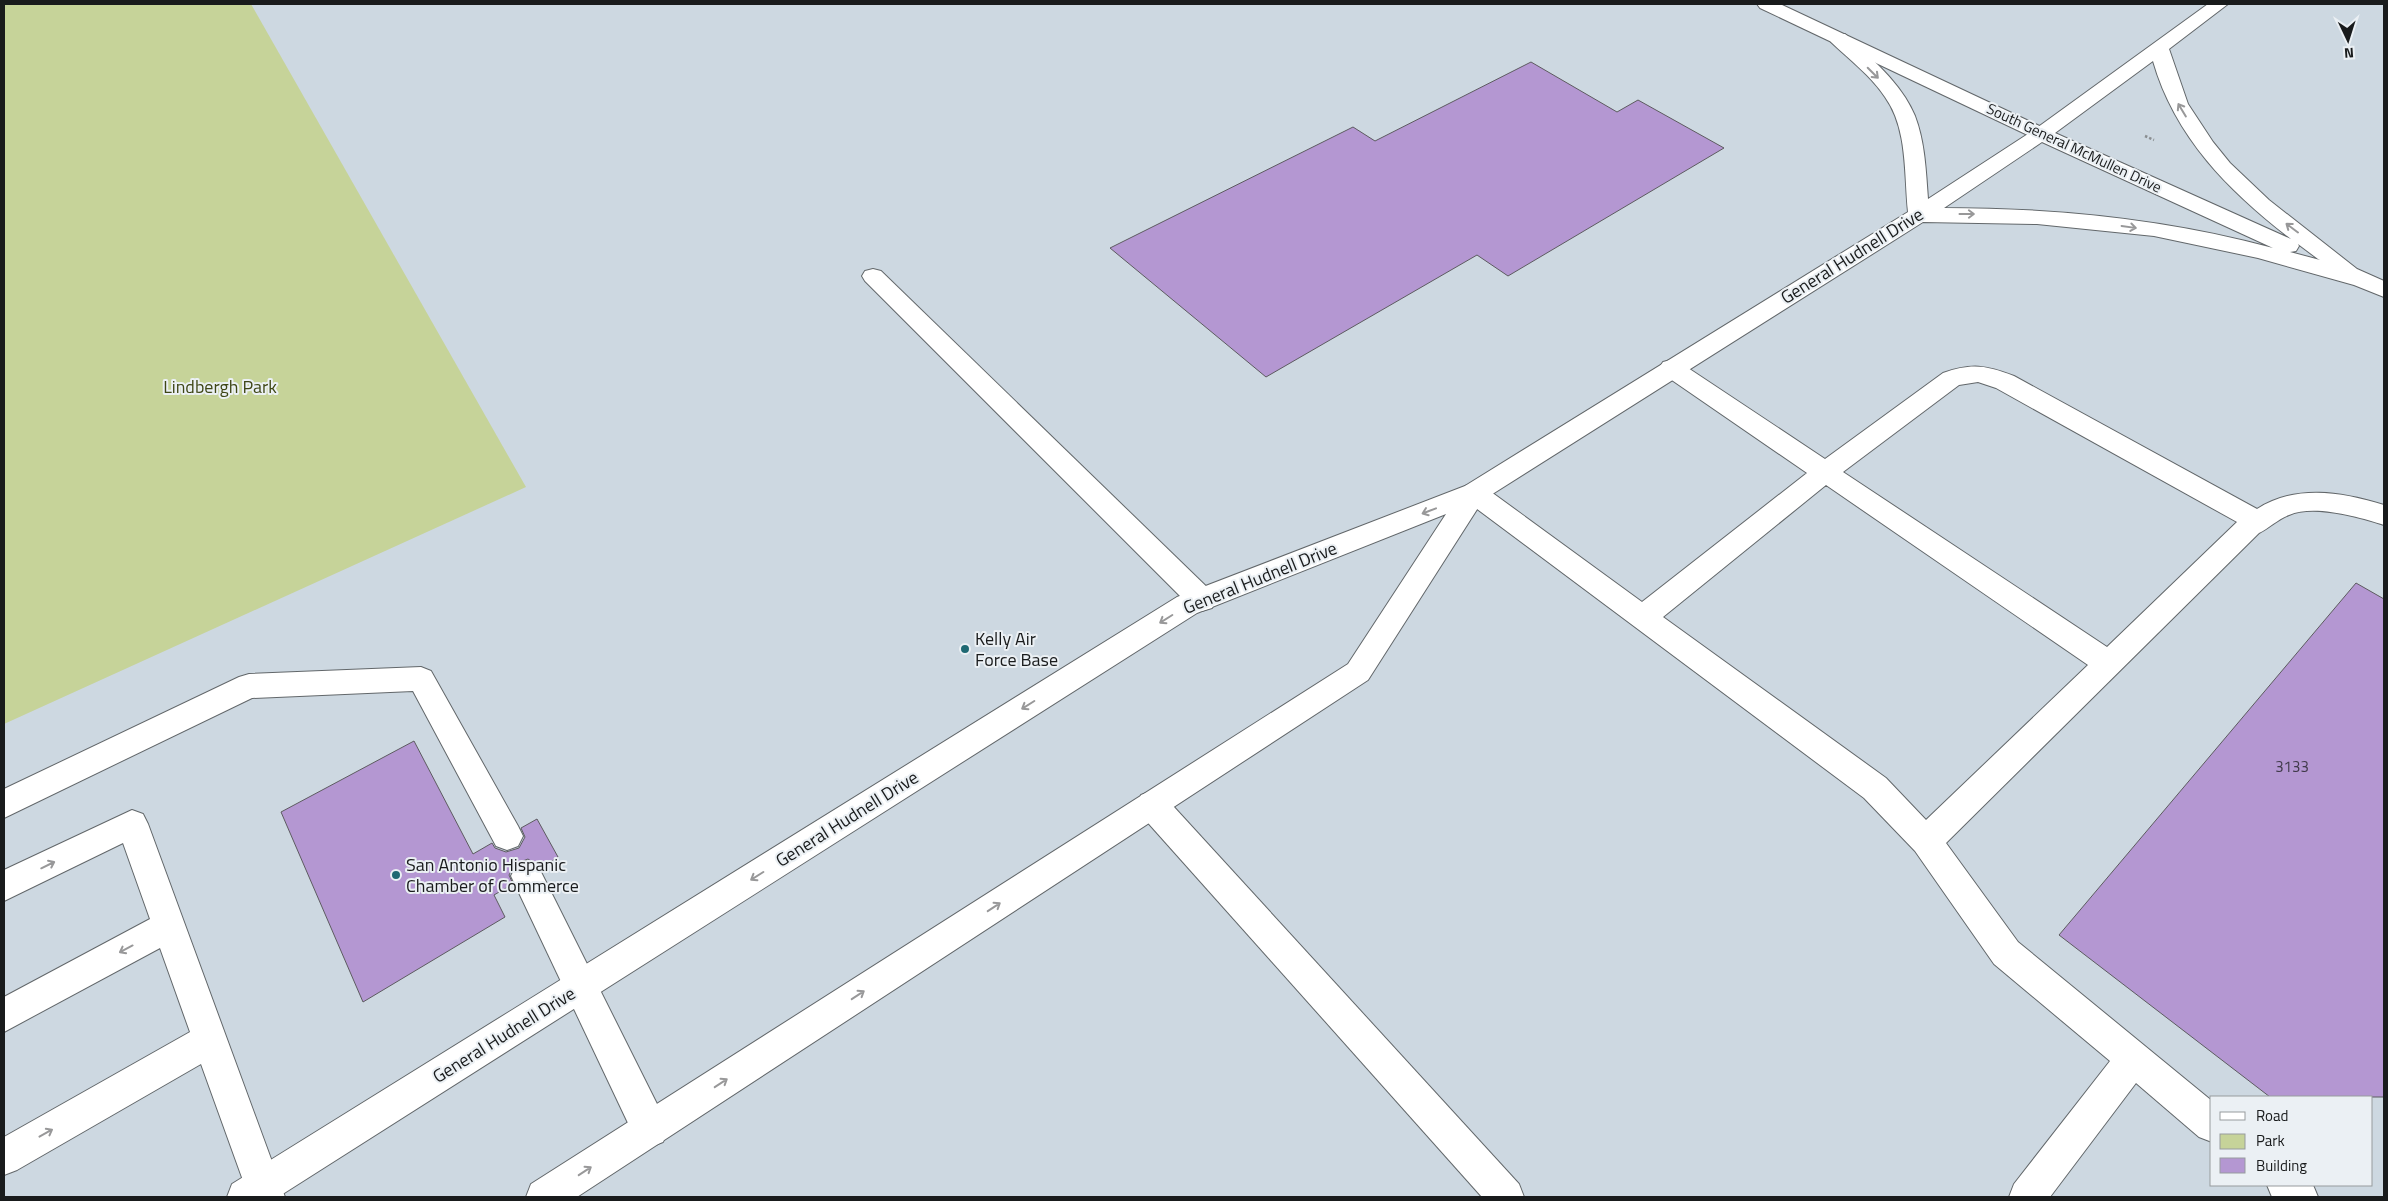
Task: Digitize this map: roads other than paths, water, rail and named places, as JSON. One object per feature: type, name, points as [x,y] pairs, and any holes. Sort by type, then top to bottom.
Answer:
[{"type":"main road","name":"South General McMullen Drive","points":[[1766,4],[2041,134],[2384,290]]},
{"type":"main road","name":"General Hudnell Drive","points":[[258,1193],[581,986],[1188,605],[1474,493],[1919,214],[2041,134],[2219,4]]},
{"type":"main road","points":[[1838,38],[1884,85],[1903,112],[1912,154],[1919,214],[1990,214],[2162,231],[2230,244],[2359,278]]},
{"type":"main road","points":[[2159,47],[2176,99],[2198,136],[2216,161],[2240,187],[2359,278]]},
{"type":"main road","points":[[873,276],[1202,600]]},
{"type":"main road","points":[[1672,368],[2109,664]]},
{"type":"main road","points":[[1643,617],[1825,472],[1950,379],[1967,372],[1987,374],[2005,382],[2259,522]]},
{"type":"main road","points":[[1474,493],[1875,788],[1926,841],[2006,953],[2210,1122]]},
{"type":"main road","name":"General Hudnell Drive","points":[[544,1197],[1358,672],[1474,493]]},
{"type":"main road","points":[[1926,841],[2250,526],[2287,505],[2326,502],[2360,507],[2384,515]]},
{"type":"main road","points":[[4,804],[249,686],[421,679],[507,836]]},
{"type":"main road","points":[[1152,805],[1506,1197]]},
{"type":"main road","points":[[4,886],[132,824],[210,1040],[258,1193]]},
{"type":"main road","points":[[527,876],[650,1129]]},
{"type":"main road","points":[[4,1014],[169,926]]},
{"type":"main road","points":[[4,1157],[210,1040]]},
{"type":"main road","points":[[2027,1197],[2133,1059]]},
{"type":"main road","points":[[2286,1186],[2300,1197]]},
{"type":"place","name":"Kelly Air Force Base","points":[[965,649]]},
{"type":"place","name":"San Antonio Hispanic Chamber of Commerce","points":[[396,875]]},
{"type":"park label","name":"Lindbergh Park","points":[[220,387]]}]
